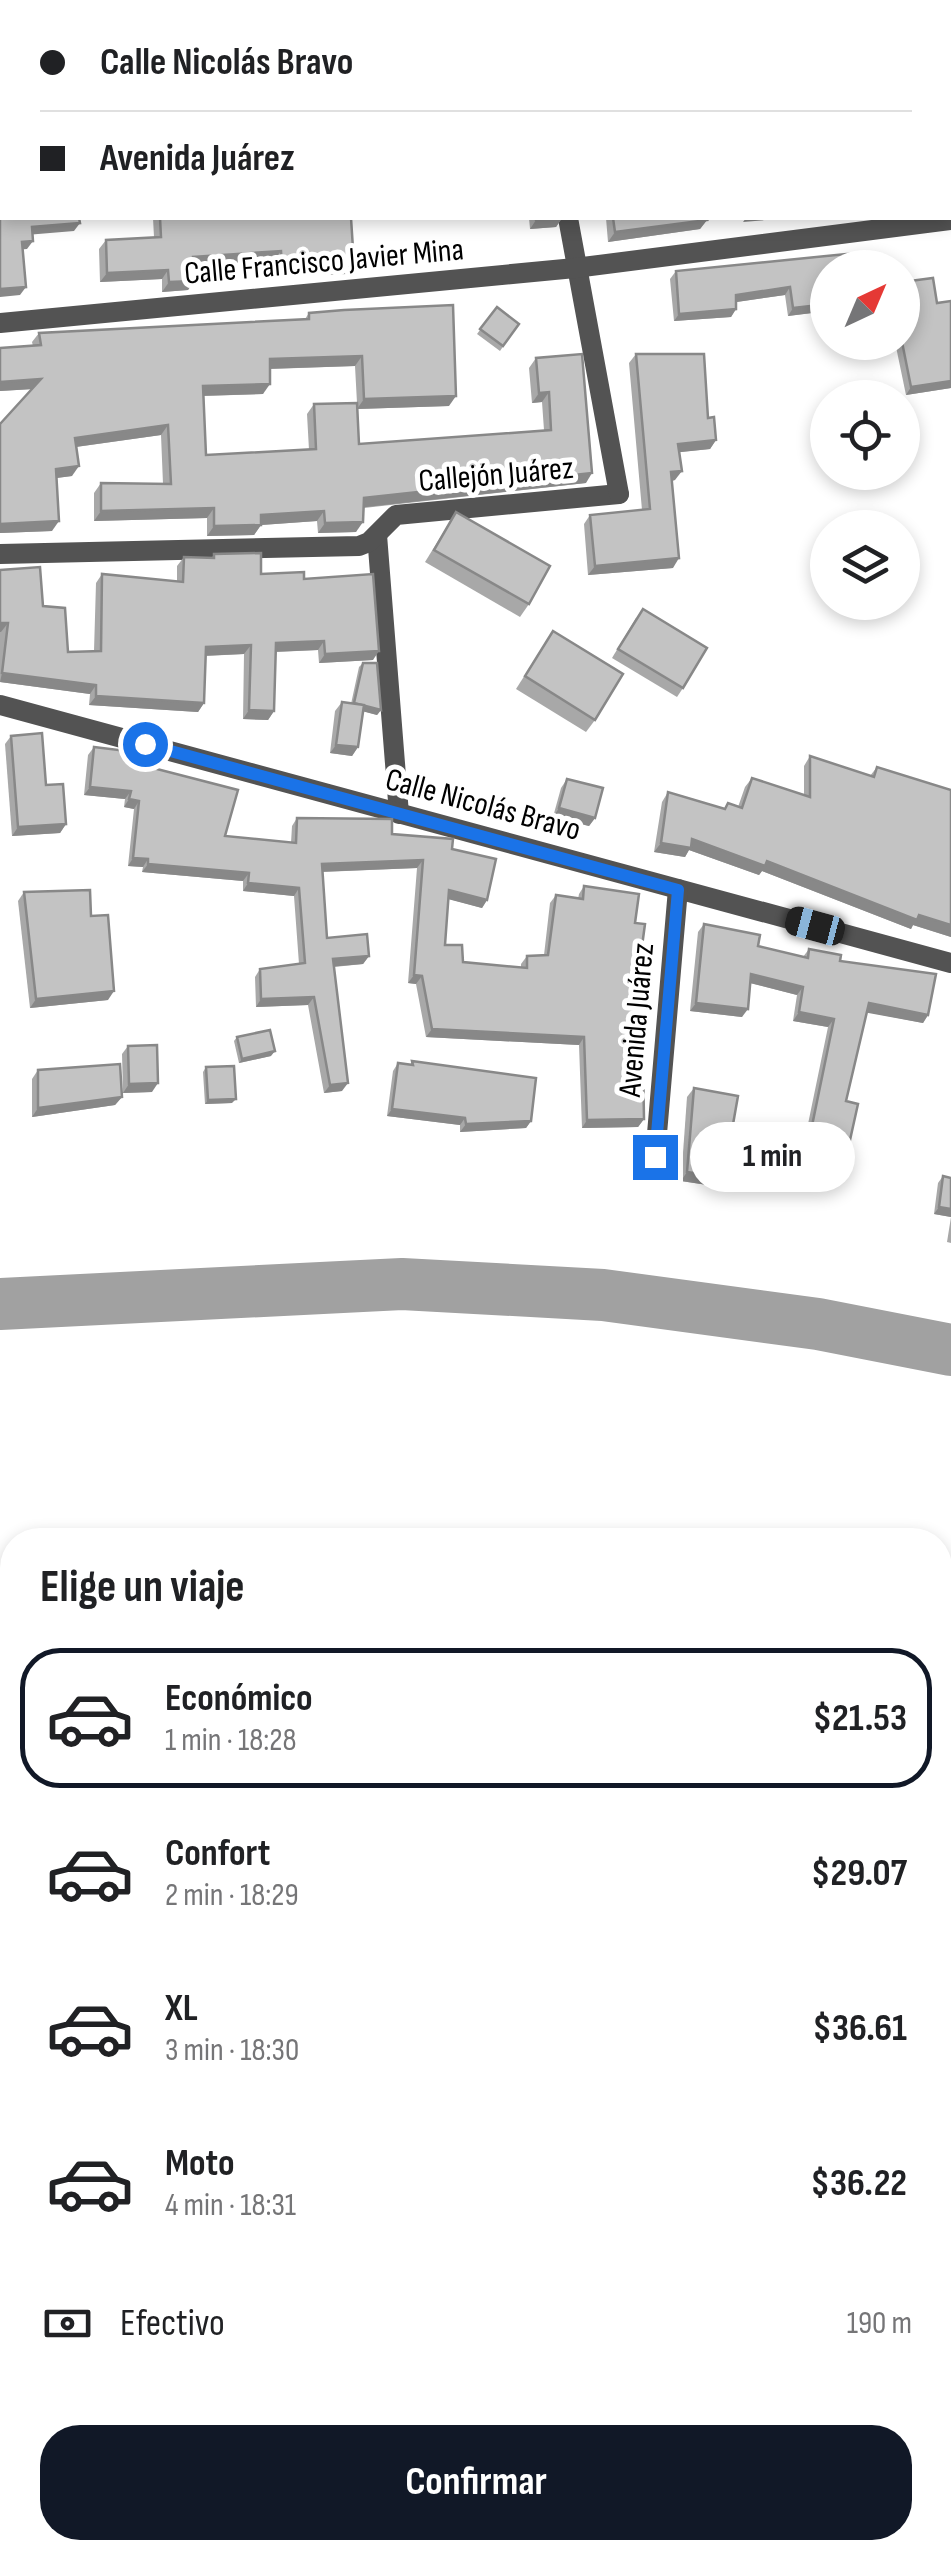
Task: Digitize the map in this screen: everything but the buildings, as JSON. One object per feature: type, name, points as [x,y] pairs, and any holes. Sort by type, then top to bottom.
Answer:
[{"type":"street","points":[[568,220],[576,268]]},
{"type":"street","name":"Calle Francisco Javier Mina","points":[[0,322],[576,268],[951,220]]},
{"type":"street","name":"Callejón Juárez","points":[[0,554],[359,546],[377,535],[396,515],[619,494],[576,268]]},
{"type":"street","points":[[377,535],[399,814]]},
{"type":"street","name":"Calle Nicolás Bravo","points":[[0,705],[951,964]]},
{"type":"street","name":"Avenida Juárez","points":[[655,1157],[678,890]]},
{"type":"waterway","points":[[0,1304],[402,1284],[603,1295],[818,1324],[951,1350]]},
{"type":"route","points":[[145,744],[678,890],[655,1157]]}]
